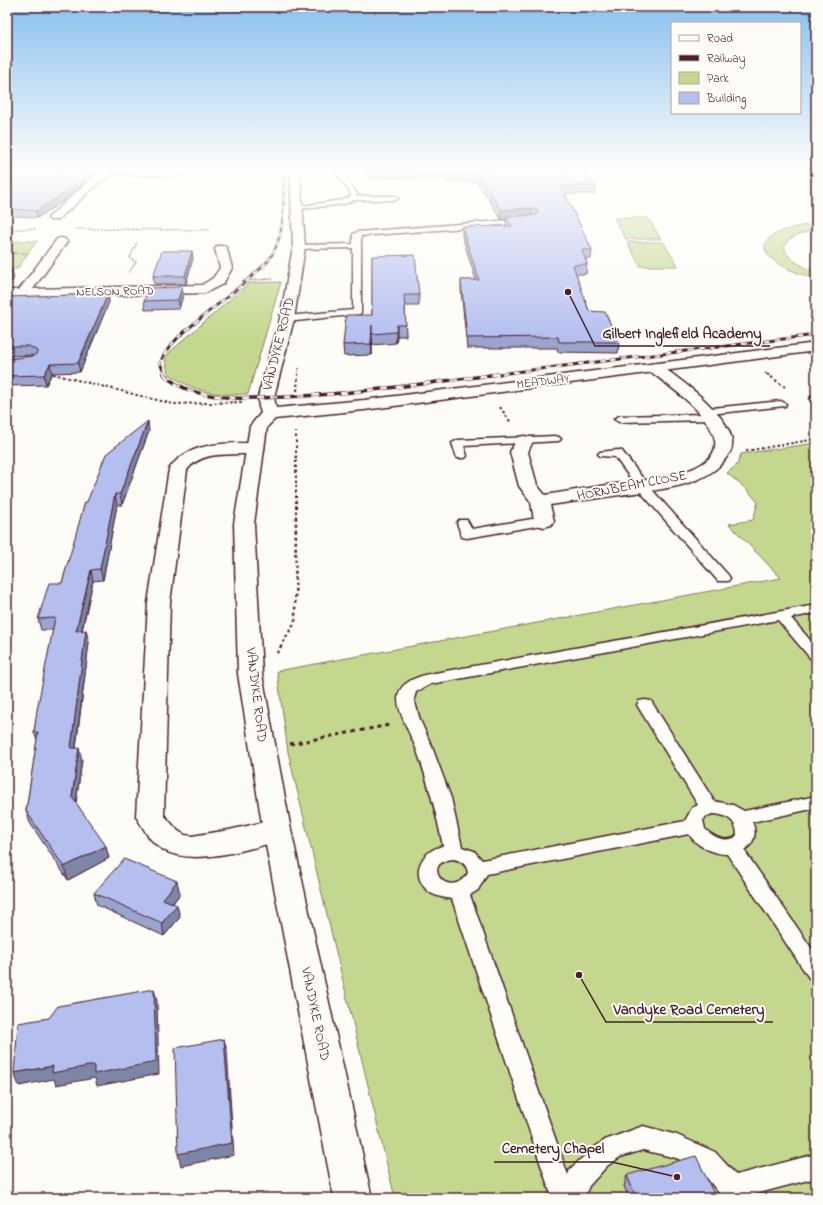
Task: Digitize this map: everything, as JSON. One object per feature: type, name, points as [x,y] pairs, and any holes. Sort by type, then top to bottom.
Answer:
[{"type":"street","name":"VANDYKE ROAD","points":[[297,226],[299,247],[288,319],[268,407],[259,426],[244,524],[250,674],[277,830],[353,1198]]},
{"type":"street","points":[[23,294],[61,242]]},
{"type":"street","points":[[218,281],[226,268],[220,249]]},
{"type":"street","name":"NELSON ROAD","points":[[7,294],[205,289],[218,281]]},
{"type":"street","name":"MEADWAY","points":[[268,407],[364,405],[816,347]]},
{"type":"street","points":[[655,368],[709,414],[724,440],[722,452]]},
{"type":"street","points":[[524,441],[518,452],[528,486],[540,501],[544,521]]},
{"type":"street","points":[[255,448],[224,448],[209,452],[182,462],[178,469],[159,603],[149,799],[150,816],[156,827],[168,838],[182,846],[200,847],[277,830]]},
{"type":"street","name":"HORNBEAM CLOSE","points":[[540,501],[643,487],[674,481],[690,476],[710,466],[722,452]]},
{"type":"lane","points":[[288,319],[357,312],[357,234],[454,226]]},
{"type":"lane","points":[[299,247],[357,246]]},
{"type":"lane","points":[[619,419],[709,414],[781,404]]},
{"type":"lane","points":[[461,456],[458,442],[555,439]]},
{"type":"lane","points":[[604,454],[618,453],[643,487],[723,578]]},
{"type":"lane","points":[[463,523],[467,534],[544,521]]},
{"type":"lane","points":[[454,852],[442,798],[424,747],[412,720],[406,699],[409,689],[420,682],[429,679],[816,609]]},
{"type":"lane","points":[[782,616],[816,656]]},
{"type":"lane","points":[[645,706],[709,807]]},
{"type":"lane","points":[[741,818],[816,802]]},
{"type":"lane","points":[[709,807],[726,809],[741,818],[748,830],[747,835],[739,844],[732,846],[716,846],[701,838],[694,826],[694,820],[696,814],[709,807]]},
{"type":"lane","points":[[478,868],[694,826]]},
{"type":"lane","points":[[732,846],[816,972]]},
{"type":"lane","points":[[454,852],[469,857],[478,868],[478,874],[472,885],[459,892],[441,889],[434,885],[429,879],[427,872],[432,859],[438,854],[454,852]]},
{"type":"lane","points":[[459,892],[564,1198]]},
{"type":"lane","points":[[572,1198],[579,1178],[599,1158],[613,1148],[643,1138],[676,1147],[707,1160],[732,1193],[816,1166]]},
{"type":"path","points":[[7,229],[42,229],[45,226]]},
{"type":"path","points":[[72,229],[210,230]]},
{"type":"path","points":[[115,292],[136,262],[130,258],[138,242]]},
{"type":"path","points":[[218,281],[278,279]]},
{"type":"path","points":[[738,357],[787,388]]},
{"type":"path","points":[[46,372],[173,404],[268,407]]},
{"type":"path","points":[[487,389],[524,441]]},
{"type":"path","points":[[274,659],[295,622],[296,428]]},
{"type":"path","points":[[722,452],[739,453],[816,439]]},
{"type":"path","points":[[282,745],[412,720]]},
{"type":"green space","points":[[619,226],[653,226],[661,239],[626,239]]},
{"type":"green space","points":[[799,226],[816,226],[816,230],[791,238],[786,243],[785,249],[794,261],[803,267],[816,272],[816,279],[792,271],[781,265],[771,258],[765,250],[766,243],[771,237],[779,232]]},
{"type":"green space","points":[[7,241],[37,241],[17,269],[7,269]]},
{"type":"green space","points":[[627,242],[663,242],[678,266],[640,266]]},
{"type":"green space","points":[[281,282],[248,394],[226,394],[196,389],[168,373],[165,358],[171,351],[249,283]]},
{"type":"green space","points":[[816,443],[816,1198],[395,1198],[288,752],[277,671],[781,578],[729,524],[753,520],[758,502],[745,488],[727,473],[737,465],[741,454]]},
{"type":"building","points":[[580,226],[592,250],[582,250],[587,264],[573,265],[589,311],[605,312],[619,342],[559,342],[558,337],[467,338],[461,280],[479,280],[462,227]]},
{"type":"building","points":[[162,251],[192,251],[185,276],[153,276]]},
{"type":"building","points":[[415,255],[419,295],[404,295],[406,325],[397,325],[396,332],[372,334],[372,325],[371,344],[343,345],[346,315],[372,315],[372,256]]},
{"type":"building","points":[[7,270],[12,270],[7,278]]},
{"type":"building","points":[[182,287],[178,300],[144,301],[149,288]]},
{"type":"building","points":[[108,294],[78,363],[50,364],[44,375],[7,376],[7,359],[33,356],[37,353],[37,351],[29,346],[7,346],[7,297]]},
{"type":"building","points":[[148,421],[120,494],[115,494],[100,569],[91,570],[76,631],[86,630],[71,748],[79,748],[72,797],[106,846],[64,867],[26,811],[38,732],[34,732],[37,710],[55,618],[38,619],[49,583],[62,583],[85,502],[87,502],[106,454]]},
{"type":"building","points":[[124,859],[177,881],[163,899],[177,905],[162,923],[94,893]]},
{"type":"building","points":[[154,989],[156,1062],[94,1074],[94,1065],[52,1073],[53,1066],[14,1073],[18,1023],[49,1018],[58,1006]]},
{"type":"building","points":[[224,1039],[232,1143],[178,1154],[175,1048]]},
{"type":"building","points":[[696,1156],[716,1198],[636,1198],[627,1175]]},
{"type":"railway","points":[[268,261],[274,251],[281,226]]},
{"type":"railway","points":[[165,375],[160,363],[163,356],[172,344],[268,261]]},
{"type":"railway","points":[[497,374],[816,335]]},
{"type":"railway","points":[[165,375],[179,385],[206,395],[247,398],[311,396],[392,388],[497,374]]},
{"type":"railway","points":[[491,375],[497,374]]},
{"type":"place","name":"Gilbert Inglefield Academy","points":[[568,292]]},
{"type":"place","name":"Vandyke Road Cemetery","points":[[579,975]]},
{"type":"place","name":"Cemetery Chapel","points":[[677,1177]]}]
